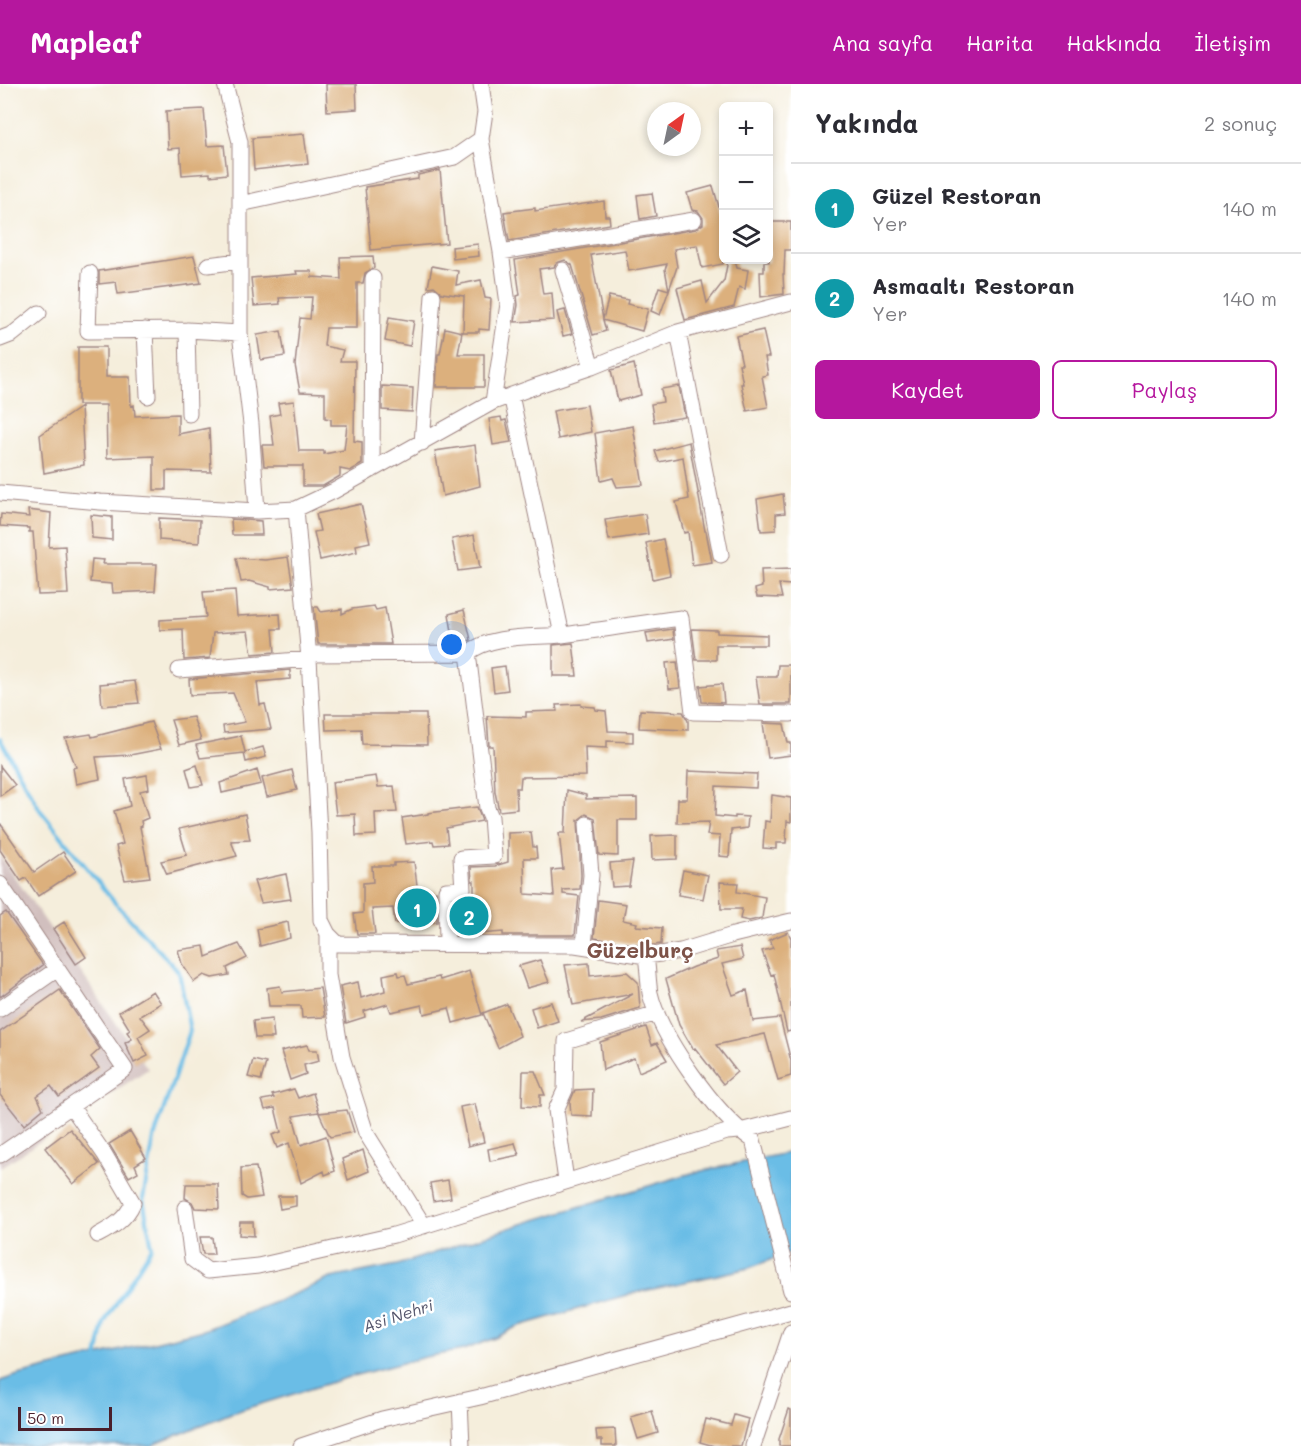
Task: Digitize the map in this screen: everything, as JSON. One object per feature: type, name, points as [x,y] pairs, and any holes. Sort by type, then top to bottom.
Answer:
[{"type":"street","points":[[225,84],[240,142],[240,333],[251,424],[257,511]]},
{"type":"street","points":[[482,84],[485,112],[481,139],[508,304],[493,402]]},
{"type":"street","points":[[240,204],[455,157],[481,139]]},
{"type":"street","points":[[501,252],[694,220]]},
{"type":"street","points":[[208,265],[239,261]]},
{"type":"street","points":[[562,270],[592,368]]},
{"type":"street","points":[[90,273],[88,331],[187,330],[240,333]]},
{"type":"street","points":[[372,470],[373,278]]},
{"type":"street","points":[[422,442],[433,296]]},
{"type":"street","points":[[0,493],[100,502],[257,511],[296,509],[372,470],[493,402],[592,368],[678,332],[791,302]]},
{"type":"street","points":[[0,339],[13,334],[39,313]]},
{"type":"street","points":[[145,330],[147,396]]},
{"type":"street","points":[[187,330],[189,414]]},
{"type":"street","points":[[678,332],[721,555]]},
{"type":"street","points":[[511,395],[562,635]]},
{"type":"street","points":[[296,509],[319,832],[321,920],[328,934],[338,944],[584,945],[646,956],[681,951],[791,921]]},
{"type":"street","points":[[179,670],[308,656],[468,653],[477,646],[495,641],[562,635],[681,618],[693,712],[791,714]]},
{"type":"street","points":[[447,943],[446,890],[463,890],[461,858],[494,856],[491,817],[487,808],[468,653]]},
{"type":"street","points":[[584,945],[591,875],[587,824]]},
{"type":"street","points":[[0,1155],[124,1069],[3,894]]},
{"type":"street","points":[[328,934],[328,975],[342,1057],[366,1133],[424,1226]]},
{"type":"street","points":[[646,956],[650,993],[662,1024],[716,1105],[746,1135],[791,1291]]},
{"type":"street","points":[[0,1009],[56,970]]},
{"type":"street","points":[[566,1181],[556,1110],[565,1089],[566,1041],[657,1012]]},
{"type":"street","points":[[71,1106],[105,1155],[133,1203],[129,1213],[114,1227],[98,1235]]},
{"type":"street","points":[[186,1208],[192,1259],[207,1271],[258,1266],[394,1235],[727,1132],[746,1135],[791,1118]]},
{"type":"street","points":[[301,1446],[382,1419],[460,1401],[791,1311]]},
{"type":"street","points":[[753,1446],[784,1377],[791,1332]]},
{"type":"street","points":[[460,1401],[462,1446]]},
{"type":"street","points":[[338,1446],[347,1431]]},
{"type":"shaded area","points":[[0,856],[148,1069],[0,1168]]},
{"type":"water","name":"Asi Nehri","points":[[791,1152],[791,1252],[749,1268],[630,1294],[516,1327],[463,1350],[425,1357],[349,1377],[231,1413],[151,1446],[0,1446],[0,1381],[204,1330],[331,1278],[397,1265],[528,1222],[692,1173]]},
{"type":"building","points":[[326,84],[356,84],[357,109],[327,111]]},
{"type":"building","points":[[204,109],[207,146],[224,145],[227,174],[182,175],[180,148],[168,149],[166,111]]},
{"type":"building","points":[[304,134],[308,164],[254,170],[252,138]]},
{"type":"building","points":[[440,170],[447,243],[371,250],[365,187],[418,179],[418,175]]},
{"type":"building","points":[[713,186],[719,207],[719,264],[723,264],[702,268],[697,245],[674,249],[677,267],[669,290],[665,269],[667,264],[629,271],[625,250],[591,255],[603,319],[609,296],[628,300],[627,304],[648,309],[642,331],[603,320],[606,331],[593,335],[572,265],[565,260],[556,263],[554,267],[539,269],[543,294],[552,293],[554,320],[515,322],[517,296],[520,295],[515,260],[696,229],[703,224],[703,218],[698,211],[692,210],[687,193]]},
{"type":"building","points":[[652,193],[656,216],[640,219],[637,195]]},
{"type":"building","points":[[604,201],[605,216],[609,216],[610,224],[509,241],[504,212],[535,208],[535,211]]},
{"type":"building","points":[[773,222],[791,222],[791,250],[785,250],[784,294],[761,297],[760,272],[764,272],[764,264],[773,264]]},
{"type":"building","points":[[478,244],[479,256],[453,259],[452,247]]},
{"type":"building","points":[[194,256],[201,283],[118,294],[116,282],[99,284],[99,271]]},
{"type":"building","points":[[373,256],[374,268],[365,273],[363,283],[357,283],[357,328],[326,328],[324,346],[343,350],[340,361],[355,361],[354,441],[362,442],[362,464],[350,471],[340,469],[340,476],[323,486],[303,486],[303,466],[264,466],[262,445],[274,445],[270,416],[280,414],[278,403],[294,401],[299,451],[324,451],[324,454],[344,450],[347,425],[331,425],[331,419],[325,418],[325,393],[300,392],[295,365],[300,318],[310,319],[312,297],[279,298],[280,304],[254,306],[251,278],[311,271],[312,277],[341,279],[340,257]]},
{"type":"building","points":[[727,264],[736,264],[737,268],[748,270],[745,289],[739,287],[734,307],[685,320],[677,288],[702,281],[707,303],[724,281]]},
{"type":"building","points":[[432,266],[458,271],[456,285],[481,280],[485,298],[491,299],[489,330],[463,332],[464,296],[442,293],[434,286],[428,287]]},
{"type":"building","points":[[659,287],[669,290],[660,315],[651,311]]},
{"type":"building","points":[[565,310],[572,334],[563,336],[557,312]]},
{"type":"building","points":[[389,317],[414,321],[410,346],[385,341]]},
{"type":"building","points":[[445,328],[462,332],[458,354],[484,354],[484,387],[436,387],[438,354],[440,354]]},
{"type":"building","points":[[763,330],[769,357],[765,357],[768,375],[762,376],[768,407],[747,411],[741,384],[743,384],[739,364],[742,364],[736,336]]},
{"type":"building","points":[[281,331],[285,356],[261,360],[257,335]]},
{"type":"building","points":[[78,347],[106,347],[106,377],[130,377],[131,406],[134,405],[135,416],[178,414],[178,434],[209,428],[211,472],[166,471],[166,490],[154,490],[154,456],[107,458],[106,405],[78,405]]},
{"type":"building","points":[[634,364],[641,395],[618,401],[611,370]]},
{"type":"building","points":[[382,386],[413,388],[412,412],[382,410]]},
{"type":"building","points":[[679,386],[685,417],[654,422],[651,404],[663,402],[661,389]]},
{"type":"building","points":[[587,405],[591,432],[558,439],[553,411]]},
{"type":"building","points":[[81,407],[84,465],[44,473],[40,435]]},
{"type":"building","points":[[501,417],[502,421],[506,420],[511,442],[493,445],[489,419]]},
{"type":"building","points":[[633,426],[643,485],[617,487],[613,478],[601,481],[595,433]]},
{"type":"building","points":[[689,442],[712,562],[692,565],[688,532],[684,533],[676,502],[689,499],[683,457],[659,462],[655,451]]},
{"type":"building","points":[[475,445],[480,486],[443,496],[435,451]]},
{"type":"building","points":[[783,494],[785,513],[776,514],[776,530],[761,531],[757,499]]},
{"type":"building","points":[[361,504],[370,542],[356,545],[357,552],[320,560],[314,532],[320,531],[316,514]]},
{"type":"building","points":[[28,510],[51,513],[49,547],[65,546],[68,594],[38,595],[33,532],[29,532],[29,528],[0,526],[1,514],[29,517]]},
{"type":"building","points":[[645,514],[648,534],[609,540],[605,520]]},
{"type":"building","points":[[91,515],[112,517],[112,540],[92,538]]},
{"type":"building","points":[[159,518],[200,520],[199,543],[159,540]]},
{"type":"building","points":[[231,519],[261,521],[262,535],[232,535]]},
{"type":"building","points":[[474,535],[480,568],[458,571],[452,539]]},
{"type":"building","points":[[663,539],[670,575],[653,579],[646,543]]},
{"type":"building","points":[[288,557],[293,587],[270,589],[270,587],[249,581],[241,582],[236,558],[265,560]]},
{"type":"building","points":[[92,559],[104,560],[103,564],[157,564],[155,591],[113,593],[112,584],[90,582]]},
{"type":"building","points":[[791,569],[791,585],[779,584],[782,598],[757,597],[755,589],[762,587],[761,570]]},
{"type":"building","points":[[235,590],[237,616],[280,614],[281,629],[273,629],[275,652],[252,654],[248,631],[213,633],[210,658],[184,660],[183,629],[160,630],[160,620],[206,617],[203,592]]},
{"type":"building","points":[[374,606],[376,610],[385,608],[391,644],[318,644],[314,607],[318,607],[321,612],[342,609],[342,614],[352,609]]},
{"type":"building","points":[[464,610],[471,640],[454,643],[449,614]]},
{"type":"building","points":[[673,629],[674,639],[648,643],[646,633]]},
{"type":"building","points":[[692,629],[717,630],[717,633],[767,635],[767,645],[716,645],[716,660],[696,660]]},
{"type":"building","points":[[573,643],[577,676],[553,676],[553,645]]},
{"type":"building","points":[[677,662],[680,688],[669,689],[666,663]]},
{"type":"building","points":[[778,665],[791,665],[791,704],[760,704],[756,677],[777,677]]},
{"type":"building","points":[[505,666],[508,690],[494,692],[491,668]]},
{"type":"building","points":[[290,670],[290,679],[257,682],[260,705],[265,704],[271,729],[224,733],[223,726],[245,722],[233,693],[190,695],[189,679]]},
{"type":"building","points":[[135,681],[139,703],[102,706],[100,684]]},
{"type":"building","points":[[722,684],[724,703],[702,702],[700,686]]},
{"type":"building","points":[[581,704],[581,706],[606,711],[608,731],[633,732],[633,742],[607,741],[607,748],[585,747],[586,776],[521,777],[520,788],[516,788],[517,809],[499,811],[495,792],[493,746],[489,746],[487,716],[526,717],[526,712],[557,711],[556,705]]},
{"type":"building","points":[[640,710],[683,712],[688,721],[688,730],[639,728]]},
{"type":"building","points":[[325,714],[426,714],[427,745],[362,744],[361,729],[326,730]]},
{"type":"building","points":[[193,717],[201,740],[179,745],[171,720]]},
{"type":"building","points":[[151,722],[161,749],[130,755],[96,757],[100,779],[76,784],[73,768],[76,767],[65,738],[91,734],[92,737]]},
{"type":"building","points":[[763,723],[784,724],[788,743],[791,743],[791,755],[768,758]]},
{"type":"building","points":[[241,736],[245,752],[263,747],[266,757],[246,762],[244,753],[200,758],[196,745]]},
{"type":"building","points":[[197,765],[203,785],[191,787],[186,769]]},
{"type":"building","points":[[0,766],[15,785],[0,796]]},
{"type":"building","points":[[257,770],[261,784],[222,793],[220,783]]},
{"type":"building","points":[[292,770],[297,790],[267,797],[262,778]]},
{"type":"building","points":[[688,771],[757,774],[756,788],[716,786],[715,816],[748,817],[747,828],[731,830],[729,857],[719,856],[720,836],[707,835],[709,822],[677,823],[678,799],[687,799]]},
{"type":"building","points":[[147,775],[149,789],[140,791],[148,818],[141,821],[142,826],[140,827],[150,877],[125,880],[116,846],[123,844],[114,811],[130,806],[125,779]]},
{"type":"building","points":[[376,776],[378,787],[394,786],[397,812],[375,813],[376,835],[356,836],[355,814],[336,815],[332,782]]},
{"type":"building","points":[[567,790],[586,795],[586,799],[637,798],[637,820],[618,820],[618,856],[599,855],[595,818],[586,814],[578,820],[580,889],[563,890],[563,894],[579,896],[575,935],[503,935],[503,932],[480,934],[480,924],[463,925],[459,909],[474,906],[474,881],[472,881],[471,867],[495,866],[508,862],[508,833],[531,832],[533,847],[536,847],[537,858],[524,858],[525,894],[554,896],[552,870],[563,869],[559,833],[565,833]]},
{"type":"building","points":[[772,795],[791,798],[791,822],[787,821],[786,843],[776,843],[776,849],[763,848],[765,821],[770,822]]},
{"type":"building","points":[[477,807],[482,821],[446,828],[448,844],[434,845],[433,841],[406,844],[402,818]]},
{"type":"building","points":[[245,814],[250,840],[231,841],[237,856],[167,874],[161,861],[187,855],[179,829]]},
{"type":"building","points":[[0,823],[34,872],[63,852],[76,871],[38,896],[26,878],[21,881],[0,850]]},
{"type":"building","points":[[677,835],[677,859],[652,860],[651,836]]},
{"type":"building","points":[[633,861],[629,886],[612,887],[610,863]]},
{"type":"building","points":[[414,862],[418,893],[436,891],[437,922],[395,923],[393,908],[372,909],[375,934],[357,934],[354,914],[363,913],[363,883],[373,882],[372,866],[394,866],[394,863]]},
{"type":"building","points":[[683,870],[708,875],[703,899],[678,895]]},
{"type":"building","points":[[286,874],[291,899],[261,903],[254,881]]},
{"type":"building","points":[[720,882],[738,883],[737,892],[765,897],[762,918],[749,921],[740,919],[742,909],[721,909]]},
{"type":"building","points":[[598,900],[626,904],[623,920],[637,923],[636,926],[662,928],[661,944],[646,946],[594,938]]},
{"type":"building","points":[[6,912],[43,965],[0,997],[0,916]]},
{"type":"building","points":[[64,922],[86,957],[76,964],[53,929]]},
{"type":"building","points":[[288,922],[290,938],[260,946],[257,929]]},
{"type":"building","points":[[788,932],[791,938],[791,1031],[787,1032],[774,974],[771,975],[762,951],[773,948],[769,940]]},
{"type":"building","points":[[239,944],[247,958],[227,968],[229,975],[212,978],[204,975],[194,982],[182,964],[178,950],[204,946],[206,957]]},
{"type":"building","points":[[740,947],[743,959],[722,964],[733,995],[747,990],[753,1021],[780,1018],[791,1061],[791,1076],[778,1080],[765,1034],[716,1045],[737,1072],[723,1084],[695,1048],[693,1049],[679,1025],[666,979],[718,959],[716,951]]},
{"type":"building","points":[[540,960],[549,982],[527,988],[519,966]]},
{"type":"building","points":[[589,963],[590,976],[627,972],[638,982],[640,1008],[601,1020],[581,1022],[633,994],[573,1005],[565,965]]},
{"type":"building","points":[[469,971],[482,1015],[453,1023],[449,1008],[424,1014],[422,1005],[391,1012],[388,1004],[364,1011],[365,1017],[346,1023],[340,986],[358,982],[361,998],[385,991],[383,975],[398,972],[399,976],[405,975],[408,984],[439,977],[440,980]]},
{"type":"building","points":[[280,986],[282,992],[320,988],[325,1017],[302,1018],[301,1006],[269,1006],[267,988]]},
{"type":"building","points":[[60,990],[100,1049],[91,1057],[99,1068],[59,1097],[51,1086],[37,1096],[43,1109],[24,1125],[0,1095],[0,1032]]},
{"type":"building","points":[[153,991],[161,1003],[140,1016],[150,1029],[138,1037],[148,1056],[134,1063],[125,1043],[132,1039],[127,1032],[130,1030],[119,1012]]},
{"type":"building","points":[[551,1002],[558,1021],[537,1028],[531,1008]]},
{"type":"building","points":[[507,1004],[520,1036],[498,1048],[483,1013]]},
{"type":"building","points":[[272,1019],[274,1038],[255,1038],[253,1021]]},
{"type":"building","points":[[646,1027],[652,1045],[657,1043],[667,1060],[639,1072],[634,1058],[603,1070],[600,1042]]},
{"type":"building","points":[[307,1045],[309,1050],[317,1050],[319,1061],[304,1065],[306,1074],[290,1080],[281,1051]]},
{"type":"building","points":[[253,1060],[266,1063],[261,1080],[248,1077]]},
{"type":"building","points":[[523,1071],[535,1071],[545,1095],[540,1095],[540,1107],[522,1106]]},
{"type":"building","points":[[294,1089],[298,1098],[313,1093],[319,1112],[293,1116],[301,1145],[326,1136],[335,1171],[325,1175],[324,1171],[301,1183],[289,1143],[277,1148],[272,1135],[281,1132],[275,1108],[265,1110],[262,1100],[274,1098],[272,1095]]},
{"type":"building","points":[[593,1089],[592,1116],[571,1115],[570,1102],[575,1090]]},
{"type":"building","points":[[475,1104],[484,1142],[468,1146],[460,1107]]},
{"type":"building","points":[[347,1110],[354,1132],[330,1137],[319,1113]]},
{"type":"building","points":[[70,1129],[99,1164],[73,1184],[45,1148]]},
{"type":"building","points":[[130,1131],[146,1158],[135,1165],[138,1172],[129,1177],[109,1144]]},
{"type":"building","points":[[515,1143],[519,1155],[490,1161],[488,1149]]},
{"type":"building","points":[[363,1150],[369,1171],[348,1180],[342,1159]]},
{"type":"building","points":[[256,1167],[262,1197],[247,1199],[242,1196],[241,1168]]},
{"type":"building","points":[[448,1180],[451,1198],[433,1201],[430,1183]]},
{"type":"building","points":[[186,1184],[218,1184],[219,1209],[195,1208],[192,1202],[185,1198]]},
{"type":"building","points":[[278,1196],[296,1196],[296,1206],[280,1209]]},
{"type":"building","points":[[240,1222],[253,1222],[254,1236],[239,1235]]},
{"type":"building","points":[[200,1237],[212,1237],[214,1254],[203,1254]]},
{"type":"building","points":[[789,1409],[791,1410],[791,1446],[779,1446],[779,1439]]},
{"type":"building","points":[[652,1411],[658,1433],[638,1439],[631,1417]]},
{"type":"building","points":[[734,1415],[748,1419],[741,1446],[714,1446],[700,1442],[706,1419],[731,1425]]},
{"type":"building","points":[[615,1429],[616,1446],[602,1446],[602,1440],[597,1440],[596,1430]]},
{"type":"waterway","points":[[0,739],[40,810],[115,903],[179,972],[190,1031],[154,1138],[143,1199],[152,1247],[104,1323],[97,1358]]},
{"type":"place","name":"Güzel Restoran","points":[[417,908]]},
{"type":"place","name":"Asmaaltı Restoran","points":[[469,916]]},
{"type":"district","name":"Güzelburç","points":[[640,949]]}]
